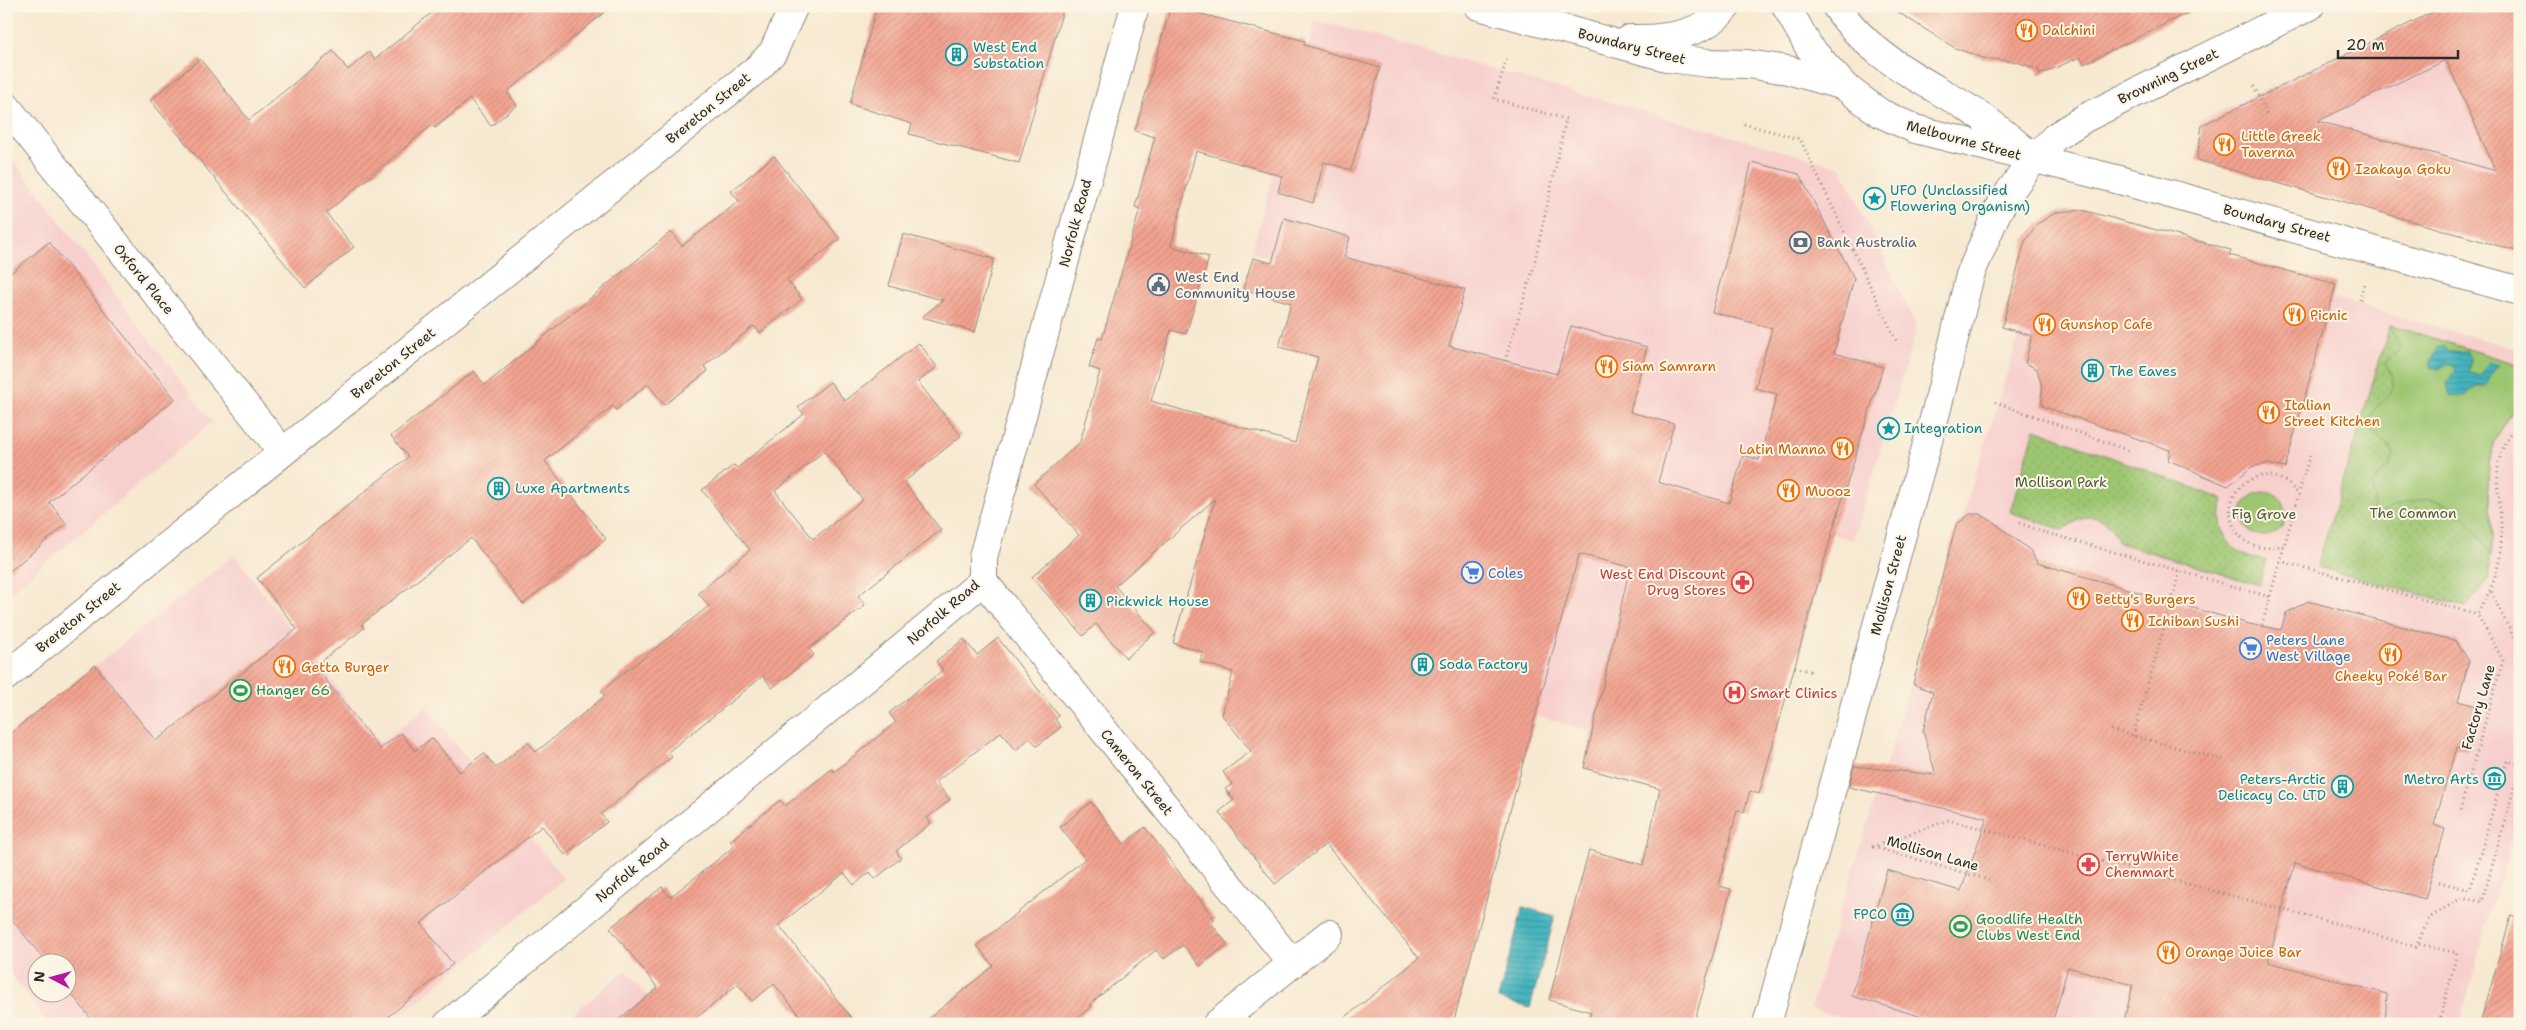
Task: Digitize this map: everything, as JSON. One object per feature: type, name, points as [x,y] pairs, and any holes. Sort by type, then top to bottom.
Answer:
[{"type":"street","points":[[776,45],[781,6]]},
{"type":"street","name":"Brereton Street","points":[[6,676],[749,75],[769,57],[794,6]]},
{"type":"street","name":"Norfolk Road","points":[[448,1024],[983,581],[983,557],[1135,6]]},
{"type":"street","name":"Boundary Street","points":[[1479,6],[1681,60],[1747,64],[1788,70],[1844,87]]},
{"type":"street","points":[[1599,38],[1654,39],[1681,34],[1714,19],[1727,6]]},
{"type":"street","name":"Melbourne Street","points":[[1786,6],[1809,47],[1844,87],[1880,112],[1915,129],[2034,158]]},
{"type":"street","name":"Melbourne Street","points":[[1836,6],[1860,37],[1881,55],[1984,118],[2034,158]]},
{"type":"street","name":"Browning Street","points":[[2034,158],[2054,138],[2091,114],[2310,6]]},
{"type":"street","name":"Oxford Place","points":[[6,106],[282,451]]},
{"type":"street","name":"Boundary Street","points":[[2034,158],[2520,291]]},
{"type":"street","name":"Mollison Street","points":[[1768,1024],[1937,408],[1970,275],[1997,212],[2034,158]]},
{"type":"street","name":"Cameron Street","points":[[983,581],[1292,963]]},
{"type":"street","points":[[1217,1024],[1329,934]]},
{"type":"path","points":[[1505,361],[1533,269],[1566,119],[1494,99],[1507,59]]},
{"type":"path","points":[[2254,86],[2268,116]]},
{"type":"path","points":[[1744,124],[1800,139],[1897,342]]},
{"type":"path","points":[[1995,402],[2130,451]]},
{"type":"path","points":[[2280,561],[2477,614],[2496,580],[2501,523],[2497,479],[2500,459],[2505,444],[2520,420]]},
{"type":"path","points":[[2262,625],[2310,454]]},
{"type":"path","points":[[2285,545],[2262,549],[2241,539],[2234,529],[2230,506],[2235,494],[2243,484],[2254,478],[2266,476],[2278,478],[2289,483],[2299,495]]},
{"type":"path","points":[[2019,523],[2270,597]]},
{"type":"path","points":[[2133,736],[2180,571]]},
{"type":"path","points":[[2491,592],[2520,650]]},
{"type":"path","name":"Factory Lane","points":[[2460,810],[2503,660],[2477,614]]},
{"type":"path","points":[[1795,667],[1813,672]]},
{"type":"path","points":[[2111,730],[2224,760]]},
{"type":"path","points":[[2439,882],[2470,890],[2507,761],[2520,766],[2482,902],[2463,897],[2429,918],[2418,944],[2457,953],[2439,1024]]},
{"type":"path","name":"Mollison Lane","points":[[1989,880],[1872,847],[1949,820],[2115,863],[2416,947],[2418,944]]},
{"type":"shaded area","points":[[2445,6],[2520,243],[2206,158],[2199,121]]},
{"type":"shaded area","points":[[1316,20],[1841,167],[1917,328],[1853,540],[1658,483],[1592,731],[1536,716],[1458,1006],[1222,715],[1318,357],[1279,347],[1300,272],[1252,251]]},
{"type":"shaded area","points":[[6,150],[212,422],[6,596]]},
{"type":"shaded area","points":[[2062,223],[2520,350],[2520,816],[2488,918],[2460,1024],[1865,1024],[1810,1009],[2034,286]]},
{"type":"shaded area","points":[[234,555],[380,743],[426,707],[564,879],[391,1024],[49,1024],[32,1002],[78,1002],[78,952],[28,952],[28,996],[6,967],[6,737]]},
{"type":"shaded area","points":[[626,970],[670,1024],[561,1024]]},
{"type":"green space","name":"The Common","points":[[2390,325],[2520,365],[2520,400],[2494,441],[2489,463],[2488,484],[2493,537],[2488,579],[2466,607],[2317,567]]},
{"type":"green space","points":[[2390,325],[2520,365],[2520,400],[2494,441],[2489,463],[2488,484],[2493,537],[2491,556],[2467,521],[2455,509],[2442,502],[2428,500],[2412,501],[2372,517],[2375,499],[2372,486],[2390,464],[2394,454],[2369,426],[2372,413],[2388,395],[2393,386],[2392,377],[2385,363],[2400,350],[2400,347]]},
{"type":"green space","name":"Mollison Park","points":[[2035,429],[2223,499],[2221,522],[2223,532],[2228,541],[2243,554],[2266,559],[2259,585],[2119,543],[2109,525],[2096,517],[2081,519],[2063,530],[2010,512]]},
{"type":"green space","name":"Fig Grove","points":[[2264,492],[2276,496],[2282,502],[2286,514],[2282,526],[2276,532],[2264,536],[2252,532],[2246,526],[2242,514],[2246,502],[2252,496]]},
{"type":"water","points":[[2438,347],[2445,347],[2449,352],[2468,351],[2471,358],[2469,372],[2475,375],[2482,374],[2489,361],[2500,364],[2493,370],[2487,384],[2477,386],[2465,396],[2450,395],[2447,383],[2455,370],[2454,366],[2446,364],[2439,369],[2432,368],[2430,364]]},
{"type":"water","points":[[1523,907],[1555,916],[1530,1008],[1498,999]]},
{"type":"building","points":[[440,6],[612,6],[507,92],[517,105],[491,126],[470,99],[435,128],[432,125],[326,213],[354,247],[305,288],[150,100],[200,59],[249,120],[333,51],[348,70],[369,52],[375,59]]},
{"type":"building","name":"West End Substation","points":[[877,6],[1064,6],[1019,163],[909,134],[912,124],[850,104]]},
{"type":"building","points":[[1171,6],[1305,41],[1304,45],[1380,68],[1351,170],[1324,162],[1313,203],[1278,192],[1282,176],[1196,151],[1171,246],[1209,257],[1186,334],[1171,330],[1151,401],[1295,443],[1318,357],[1279,347],[1291,303],[1243,289],[1253,258],[1272,263],[1284,218],[1350,237],[1344,257],[1465,290],[1449,346],[1557,374],[1571,326],[1647,347],[1630,412],[1674,424],[1658,482],[1729,503],[1743,455],[1759,460],[1777,394],[1755,388],[1772,328],[1712,312],[1752,162],[1799,174],[1854,278],[1834,353],[1883,367],[1834,526],[1759,794],[1750,791],[1744,812],[1737,810],[1719,886],[1731,889],[1694,1024],[1588,1024],[1591,1012],[1549,1000],[1589,850],[1643,865],[1660,789],[1584,768],[1630,567],[1579,554],[1453,1024],[1337,1024],[1419,958],[1326,844],[1275,884],[1219,812],[1234,800],[1225,789],[1232,784],[1223,772],[1251,751],[1222,715],[1233,672],[1200,662],[1203,652],[1173,643],[1215,499],[1115,586],[1155,632],[1126,658],[1096,624],[1083,636],[1032,577],[1079,535],[1034,484],[1080,442],[1100,371],[1089,367],[1098,338],[1102,339],[1140,209],[1135,207],[1155,137],[1135,131]]},
{"type":"building","points":[[1888,6],[2201,6],[2084,64],[2080,57],[2039,75],[2039,70],[2017,62],[1983,58],[1955,48]]},
{"type":"building","points":[[2445,6],[2520,6],[2520,252],[2197,160],[2202,125]],"holes":[[[2446,60],[2496,171],[2318,121]]]},
{"type":"building","points":[[774,156],[840,239],[787,280],[802,299],[760,333],[754,326],[704,366],[708,371],[664,405],[648,384],[616,410],[613,406],[545,461],[606,539],[523,604],[471,538],[362,624],[364,628],[315,666],[380,749],[401,733],[415,751],[432,738],[460,772],[484,753],[496,768],[528,742],[536,752],[605,696],[601,691],[709,606],[698,593],[750,550],[702,490],[734,465],[737,468],[804,414],[798,407],[830,382],[845,401],[919,343],[937,367],[918,382],[961,436],[904,482],[941,530],[858,596],[865,605],[809,649],[814,655],[772,688],[763,676],[668,752],[672,757],[601,814],[607,822],[565,855],[542,826],[421,923],[453,964],[379,1024],[95,1024],[78,1002],[78,952],[38,952],[6,912],[6,737],[95,665],[156,741],[297,629],[257,578],[408,457],[391,436],[474,371],[485,385],[671,232],[682,246],[739,201],[731,191]],"holes":[[[824,451],[863,500],[813,539],[775,491]]]},
{"type":"building","points":[[2082,210],[2231,250],[2229,255],[2336,284],[2285,468],[2268,464],[2253,466],[2228,486],[2168,460],[2170,450],[2042,406],[2042,387],[2037,369],[2025,363],[2032,336],[2002,327],[2025,241],[2037,224],[2057,212]]},
{"type":"building","points":[[903,234],[994,259],[975,332],[922,317],[943,300],[889,286]]},
{"type":"building","points":[[49,242],[175,399],[49,502],[67,524],[6,574],[6,277]]},
{"type":"building","points":[[1970,514],[1980,514],[1992,521],[2031,551],[2037,563],[2249,624],[2281,630],[2286,613],[2308,601],[2456,641],[2469,661],[2458,701],[2480,707],[2468,750],[2456,748],[2434,825],[2445,829],[2425,899],[2295,863],[2268,962],[2387,994],[2385,1024],[2123,1024],[2133,985],[2068,967],[2052,1024],[1946,1024],[1852,996],[1887,870],[1961,891],[1987,818],[1849,787],[1854,766],[1936,775],[1923,731],[1933,692],[1913,684],[1956,525]]},
{"type":"building","points":[[998,638],[1059,716],[1055,719],[1061,727],[1037,746],[1030,738],[1016,750],[1001,732],[936,782],[950,800],[927,818],[931,823],[896,851],[901,858],[875,879],[870,872],[854,885],[844,873],[779,925],[856,1024],[807,1024],[774,984],[752,1001],[738,984],[689,1024],[613,1024],[658,988],[610,928],[662,887],[670,897],[735,846],[730,841],[780,800],[785,806],[832,769],[834,772],[896,722],[889,713],[943,670],[936,661],[964,639],[977,655]]},
{"type":"building","points":[[1091,802],[1124,844],[1145,827],[1215,920],[1211,923],[1227,944],[1200,966],[1183,945],[1164,959],[1156,950],[1090,1004],[1092,1006],[1070,1024],[922,1024],[993,966],[977,945],[1085,859],[1060,827]]},
{"type":"building","points":[[2511,916],[2520,917],[2520,1024],[2480,1024]]},
{"type":"place","name":"Dalchini","points":[[2026,30]]},
{"type":"place","name":"West End Substation","points":[[957,55]]},
{"type":"place","name":"Little Greek Taverna","points":[[2225,144]]},
{"type":"place","name":"Izakaya Goku","points":[[2339,169]]},
{"type":"place","name":"UFO (Unclassified Flowering Organism)","points":[[1874,198]]},
{"type":"place","name":"Bank Australia","points":[[1801,242]]},
{"type":"place","name":"West End Community House","points":[[1159,285]]},
{"type":"place","name":"Picnic","points":[[2294,315]]},
{"type":"place","name":"Gunshop Cafe","points":[[2044,324]]},
{"type":"place","name":"Siam Samrarn","points":[[1606,366]]},
{"type":"place","name":"The Eaves","points":[[2093,371]]},
{"type":"place","name":"Italian Street Kitchen","points":[[2268,413]]},
{"type":"place","name":"Integration","points":[[1888,428]]},
{"type":"place","name":"Latin Manna","points":[[1842,449]]},
{"type":"place","name":"Luxe Apartments","points":[[499,488]]},
{"type":"place","name":"Muooz","points":[[1789,491]]},
{"type":"place","name":"Coles","points":[[1472,573]]},
{"type":"place","name":"West End Discount Drug Stores","points":[[1742,582]]},
{"type":"place","name":"Betty's Burgers","points":[[2079,599]]},
{"type":"place","name":"Pickwick House","points":[[1090,601]]},
{"type":"place","name":"Ichiban Sushi","points":[[2132,621]]},
{"type":"place","name":"Peters Lane West Village","points":[[2250,648]]},
{"type":"place","name":"Cheeky Poké Bar","points":[[2391,654]]},
{"type":"place","name":"Soda Factory","points":[[1423,664]]},
{"type":"place","name":"Getta Burger","points":[[285,667]]},
{"type":"place","name":"Hanger 66","points":[[240,690]]},
{"type":"place","name":"Smart Clinics","points":[[1734,693]]},
{"type":"place","name":"Metro Arts","points":[[2495,779]]},
{"type":"place","name":"Peters-Arctic Delicacy Co. LTD","points":[[2342,787]]},
{"type":"place","name":"TerryWhite Chemmart","points":[[2089,864]]},
{"type":"place","name":"FPCO","points":[[1903,914]]},
{"type":"place","name":"Goodlife Health Clubs West End","points":[[1960,927]]},
{"type":"place","name":"Orange Juice Bar","points":[[2169,952]]}]
